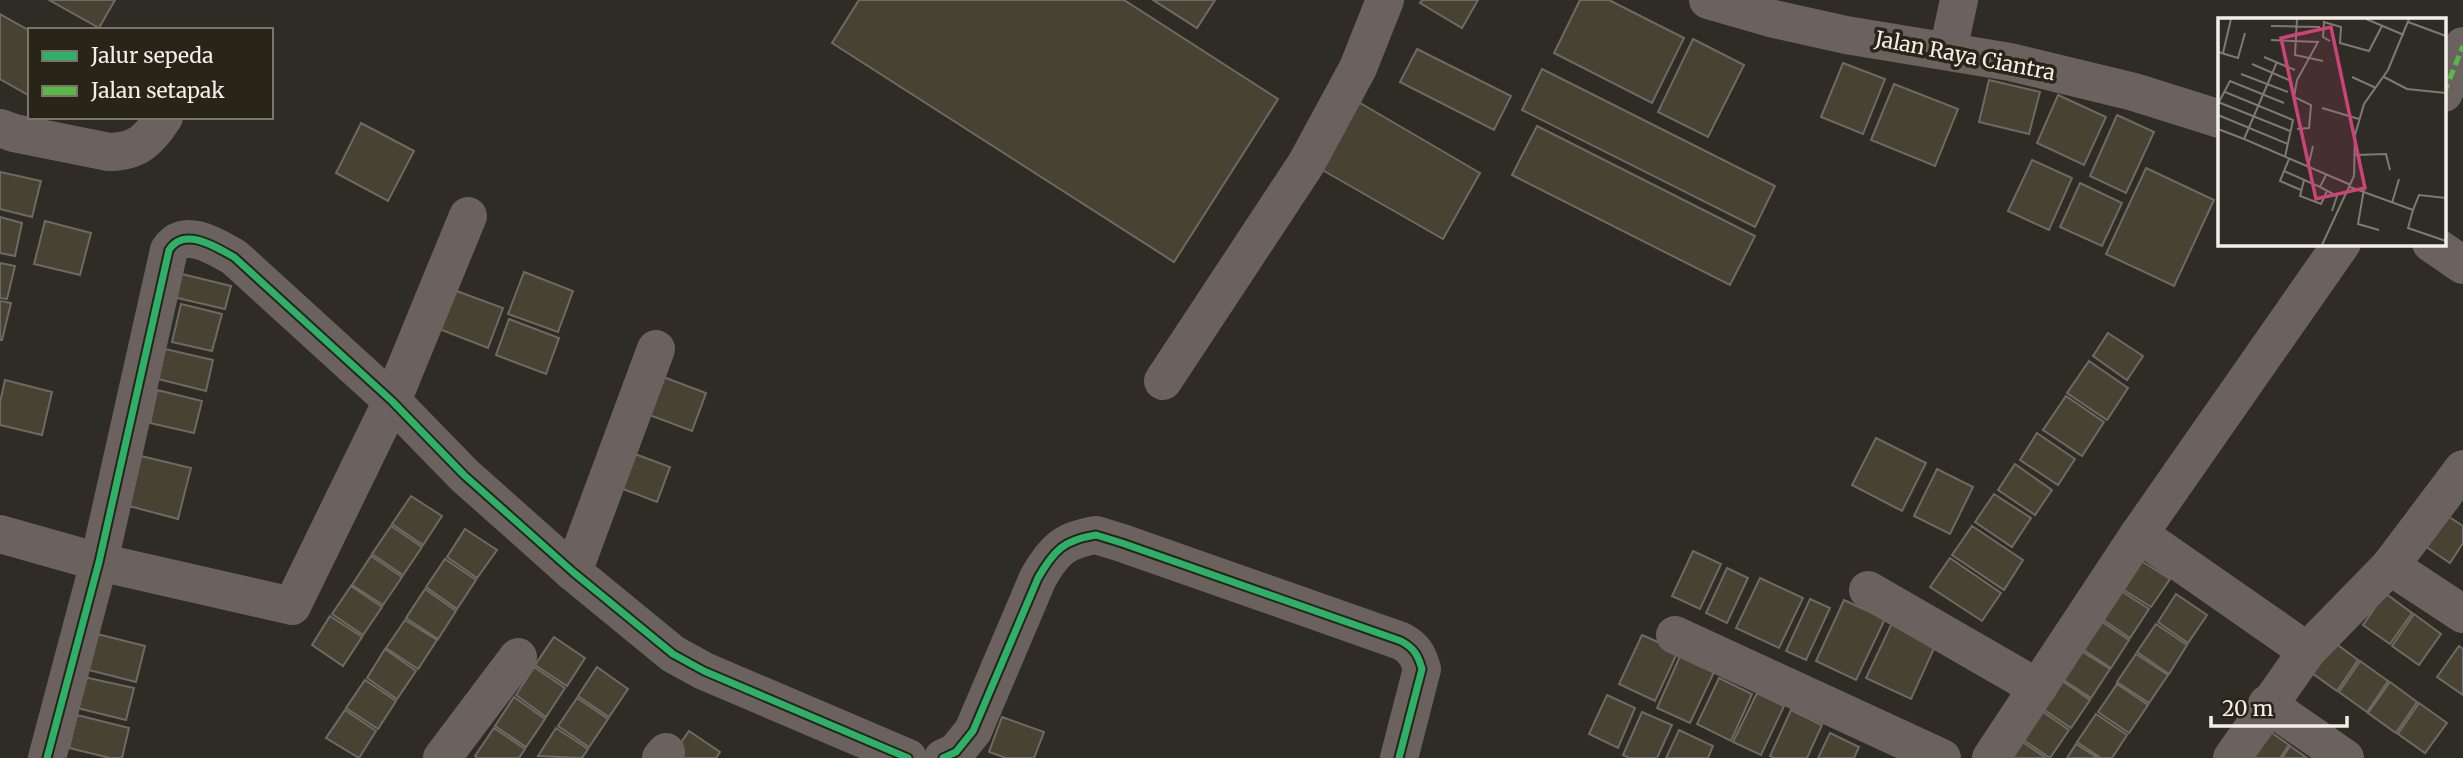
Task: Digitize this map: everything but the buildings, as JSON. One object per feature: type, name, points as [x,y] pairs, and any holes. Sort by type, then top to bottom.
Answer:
[{"type":"street","points":[[1163,381],[1306,164],[1358,68],[1385,0]]},
{"type":"street","name":"Jalan Raya Ciantra","points":[[1708,0],[1774,19],[1846,35],[2010,62],[2134,92],[2218,118]]},
{"type":"street","points":[[1948,51],[1959,0]]},
{"type":"street","points":[[2446,88],[2463,46]]},
{"type":"street","points":[[0,128],[109,152],[124,152],[134,149],[153,134],[163,119]]},
{"type":"street","points":[[0,534],[99,562],[292,606],[391,401],[468,216]]},
{"type":"street","points":[[47,758],[99,562],[169,250],[178,240],[198,240],[234,257],[391,401],[464,475],[573,572],[673,654],[704,671],[908,758]]},
{"type":"street","points":[[1991,758],[2139,534],[2341,245]]},
{"type":"street","points":[[2434,245],[2463,265]]},
{"type":"street","points":[[573,572],[656,349]]},
{"type":"street","points":[[2232,758],[2307,650],[2390,566],[2463,469]]},
{"type":"street","points":[[2139,534],[2307,650]]},
{"type":"street","points":[[943,758],[956,752],[973,731],[1049,558],[1065,543],[1077,538],[1096,536],[1248,586],[1412,647],[1422,669],[1398,758]]},
{"type":"street","points":[[2390,566],[2463,614]]},
{"type":"street","points":[[1868,590],[2038,688]]},
{"type":"street","points":[[1675,635],[1942,758]]},
{"type":"street","points":[[442,758],[518,657]]},
{"type":"street","points":[[2267,705],[2344,758]]},
{"type":"marked path","points":[[2446,88],[2463,46]]},
{"type":"cycle path","points":[[47,758],[99,562],[169,250],[175,243],[191,239],[209,244],[234,257],[392,401],[464,475],[573,572],[673,654],[704,671],[908,758]]},
{"type":"cycle path","points":[[943,758],[956,752],[973,731],[1038,578],[1049,560],[1068,543],[1096,535],[1409,646],[1422,669],[1399,758]]}]
